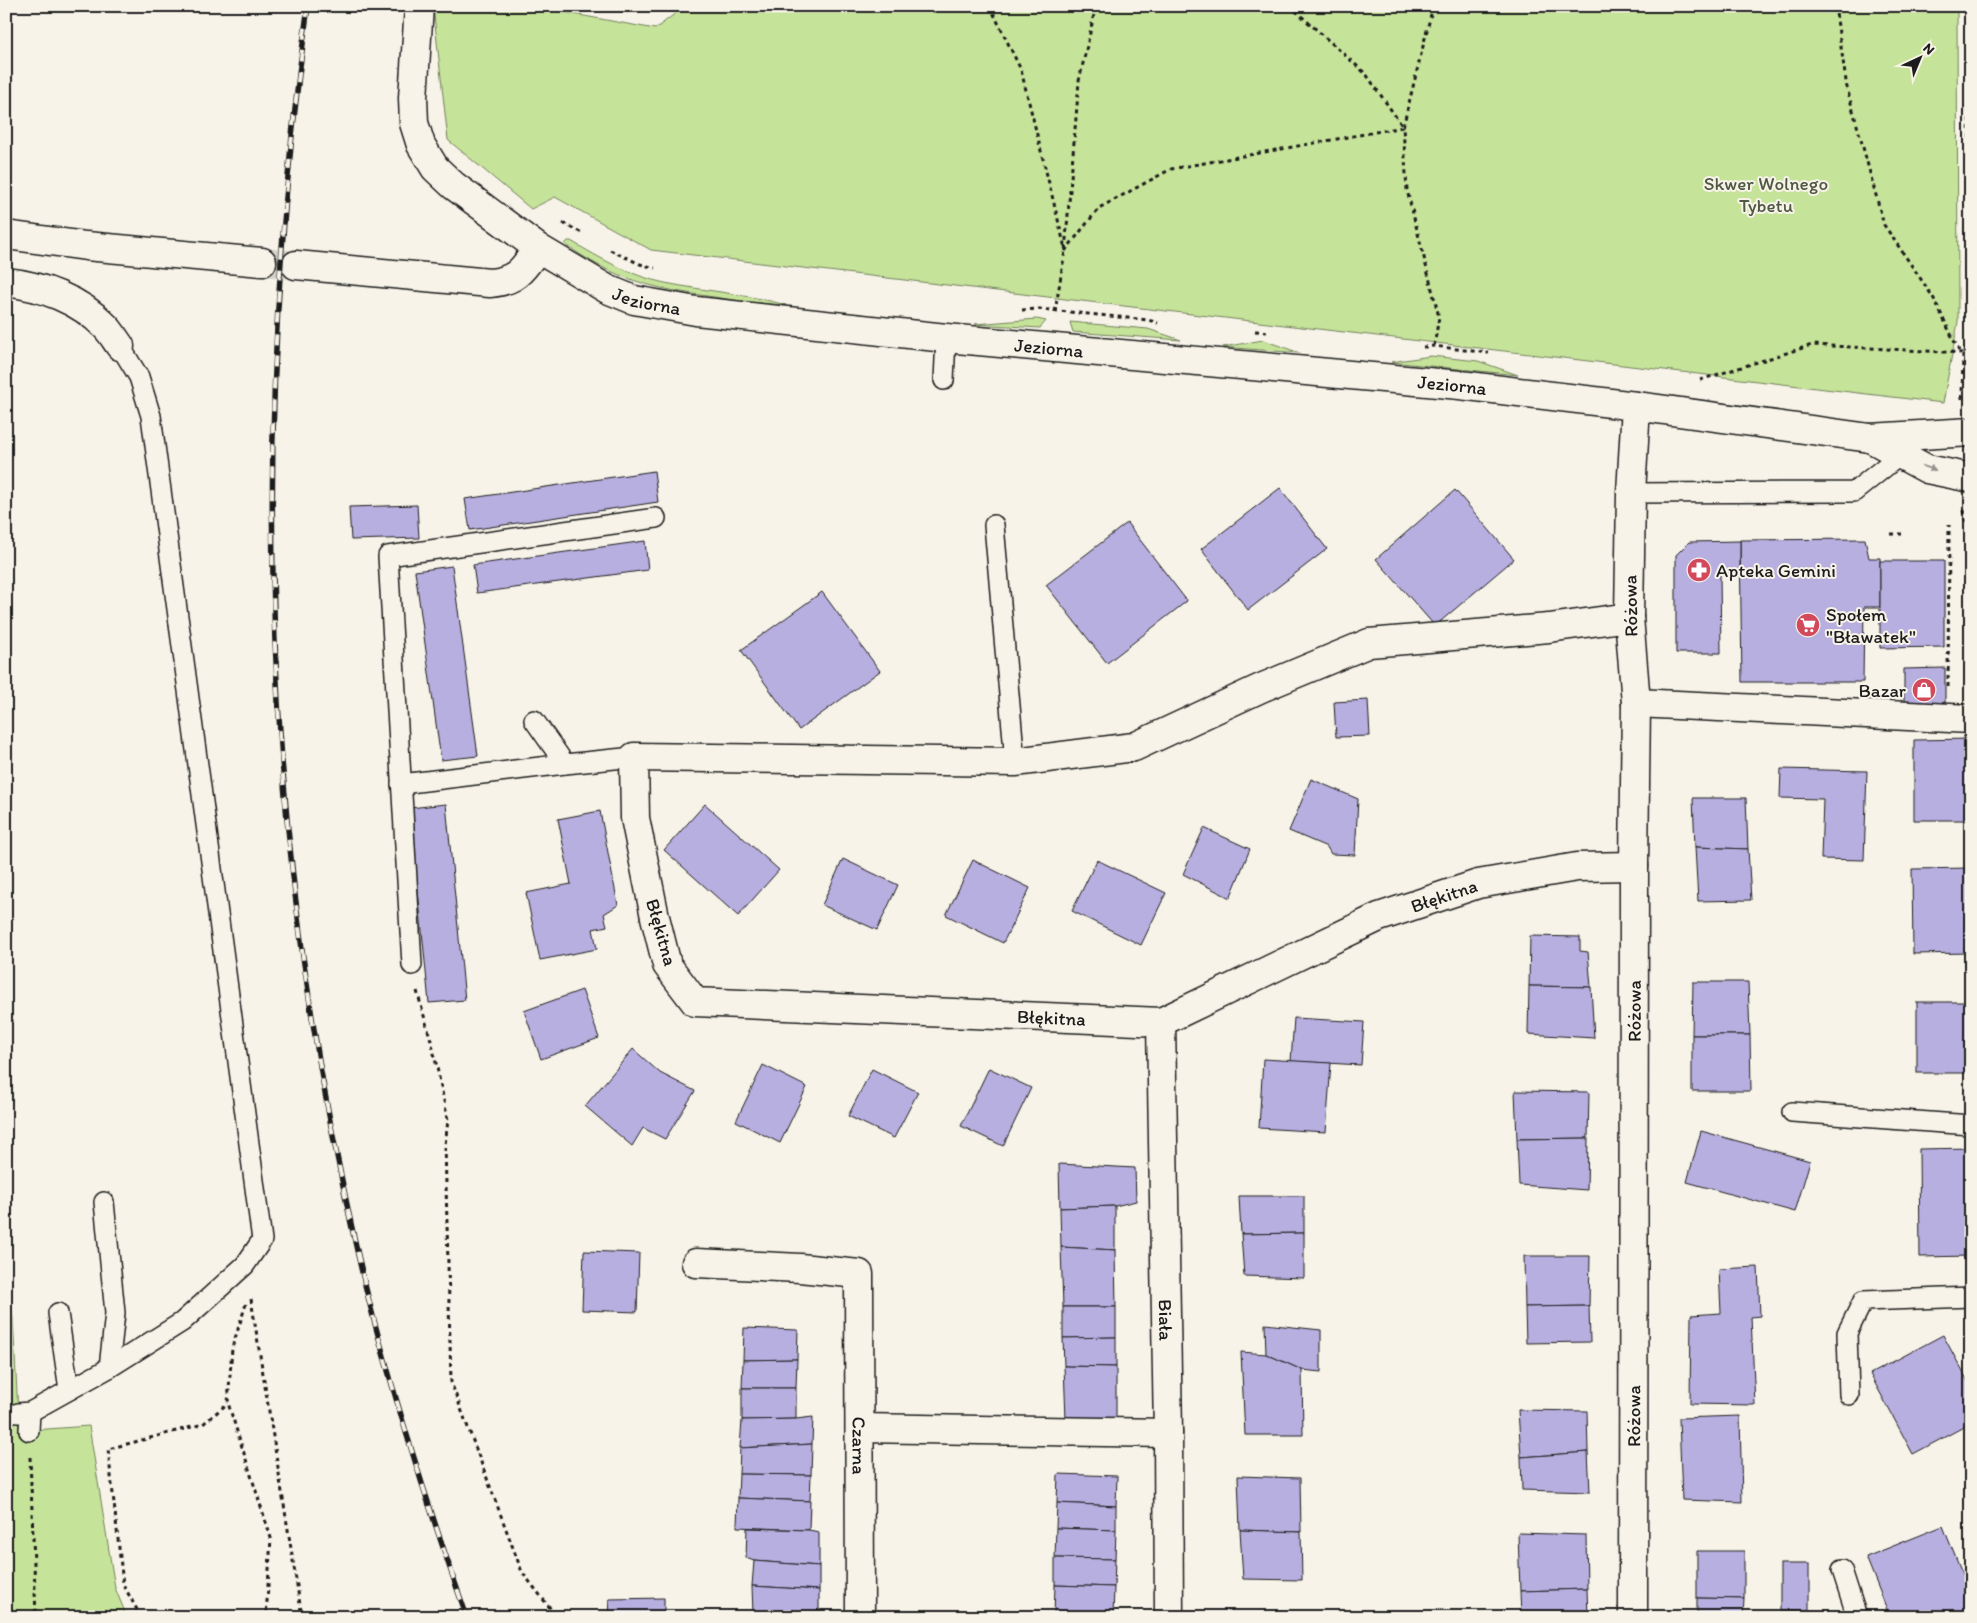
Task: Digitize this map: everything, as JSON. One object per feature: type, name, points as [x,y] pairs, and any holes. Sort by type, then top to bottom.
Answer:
[{"type":"street","name":"Jeziorna","points":[[420,6],[412,98],[414,123],[422,145],[435,168],[453,185],[538,248],[607,289],[634,300],[696,311],[946,338],[1460,384],[1870,438],[1971,432]]},
{"type":"street","points":[[6,235],[86,246],[262,262]]},
{"type":"street","points":[[296,265],[504,282],[523,270],[538,248]]},
{"type":"street","points":[[6,282],[26,284],[70,301],[106,327],[120,346]]},
{"type":"street","name":"Różowa","points":[[1633,1617],[1636,703],[1629,616],[1631,493],[1636,406]]},
{"type":"street","name":"Jeziorna","points":[[1870,438],[1927,468],[1971,478]]},
{"type":"street","points":[[634,757],[1015,762],[1134,747],[1261,688],[1369,643],[1549,628],[1629,616]]},
{"type":"street","points":[[1636,703],[1959,719]]},
{"type":"street","name":"Błękitna","points":[[634,757],[635,818],[655,917],[667,965],[695,1002],[1161,1022],[1380,917],[1478,884],[1577,867],[1634,866]]},
{"type":"street","name":"Biała","points":[[1161,1022],[1169,1617]]},
{"type":"street","name":"Czarna","points":[[696,1263],[800,1268],[858,1274],[860,1617]]},
{"type":"street","points":[[860,1428],[1168,1433]]},
{"type":"lane","points":[[944,380],[946,338]]},
{"type":"lane","points":[[26,1419],[69,1390],[109,1368],[182,1322],[245,1265],[262,1240],[151,416],[139,377],[120,346]]},
{"type":"lane","points":[[1631,493],[1854,492],[1900,455]]},
{"type":"lane","points":[[412,964],[388,556],[656,518]]},
{"type":"lane","points":[[994,525],[1015,762]]},
{"type":"lane","points":[[534,720],[565,764]]},
{"type":"lane","points":[[401,784],[634,757]]},
{"type":"lane","points":[[1792,1112],[1971,1125]]},
{"type":"lane","points":[[104,1202],[115,1313],[109,1368]]},
{"type":"lane","points":[[1849,1394],[1847,1333],[1863,1301],[1971,1297]]},
{"type":"lane","points":[[58,1313],[69,1390]]},
{"type":"lane","points":[[1842,1570],[1857,1617]]},
{"type":"path","points":[[990,6],[1021,70],[1065,252]]},
{"type":"path","points":[[1057,302],[1065,252],[1079,82],[1096,6]]},
{"type":"path","points":[[1290,6],[1366,74],[1403,127]]},
{"type":"path","points":[[1433,6],[1403,127],[1407,190],[1439,317],[1434,346]]},
{"type":"path","points":[[1835,6],[1847,88],[1884,226],[1933,297],[1961,352]]},
{"type":"path","points":[[1968,6],[1971,278]]},
{"type":"path","points":[[1065,252],[1099,208],[1171,169],[1403,127]]},
{"type":"path","points":[[1961,352],[1971,335]]},
{"type":"path","points":[[1692,383],[1812,344],[1961,352]]},
{"type":"path","points":[[1949,525],[1959,719]]},
{"type":"path","points":[[1891,534],[1902,534]]},
{"type":"path","points":[[412,964],[418,998],[432,1044],[448,1120],[445,1145],[451,1382],[522,1572],[557,1617]]},
{"type":"path","points":[[266,1617],[271,1538],[228,1403],[232,1348],[250,1294],[302,1617]]},
{"type":"path","points":[[141,1617],[123,1584],[108,1449],[203,1424],[228,1403]]},
{"type":"path","points":[[26,1419],[36,1617]]},
{"type":"green space","name":"Skwer Wolnego Tybetu","points":[[433,6],[530,6],[655,29],[685,6],[1957,6],[1958,322],[1943,403],[651,250],[555,197],[531,209],[448,140]]},
{"type":"green space","points":[[568,241],[616,266],[652,280],[786,305],[693,294],[636,281],[583,256],[565,244]]},
{"type":"green space","points":[[1037,319],[1046,321],[1040,328],[975,324]]},
{"type":"green space","points":[[1070,322],[1148,329],[1181,340],[1073,332]]},
{"type":"green space","points":[[1263,340],[1300,353],[1223,347]]},
{"type":"green space","points":[[1431,356],[1478,361],[1518,375],[1391,362]]},
{"type":"green space","points":[[6,1286],[13,1318],[19,1431],[89,1426],[115,1588],[127,1617],[6,1617]]},
{"type":"building","points":[[654,471],[658,502],[470,530],[465,499]]},
{"type":"building","points":[[1280,488],[1327,549],[1248,610],[1201,549]]},
{"type":"building","points":[[1455,490],[1514,559],[1435,626],[1376,559]]},
{"type":"building","points":[[417,505],[419,538],[351,540],[349,507]]},
{"type":"building","points":[[1127,523],[1187,601],[1107,663],[1046,585]]},
{"type":"building","points":[[1865,539],[1869,558],[1880,558],[1880,607],[1864,607],[1863,682],[1742,682],[1740,540]]},
{"type":"building","points":[[645,541],[648,570],[477,593],[473,565]]},
{"type":"building","points":[[1740,541],[1740,572],[1720,574],[1721,653],[1676,653],[1676,555],[1689,542]]},
{"type":"building","points":[[1880,561],[1944,561],[1944,647],[1880,648]]},
{"type":"building","points":[[452,566],[478,756],[441,760],[415,571]]},
{"type":"building","points":[[822,592],[880,671],[799,730],[741,650]]},
{"type":"building","name":"Bazar","points":[[1945,668],[1945,703],[1904,703],[1904,669]]},
{"type":"building","points":[[1368,700],[1370,736],[1336,737],[1334,702]]},
{"type":"building","points":[[1971,739],[1971,820],[1914,820],[1914,740]]},
{"type":"building","points":[[1781,769],[1867,771],[1864,860],[1821,859],[1823,799],[1780,798]]},
{"type":"building","points":[[1311,779],[1358,799],[1355,855],[1331,854],[1327,847],[1289,831]]},
{"type":"building","points":[[1693,798],[1746,798],[1748,849],[1695,847]]},
{"type":"building","points":[[446,804],[465,1000],[429,1003],[410,808]]},
{"type":"building","points":[[705,804],[779,870],[738,916],[664,850]]},
{"type":"building","points":[[600,811],[618,905],[604,914],[607,926],[593,929],[597,949],[540,960],[526,893],[571,884],[558,819]]},
{"type":"building","points":[[1204,828],[1250,849],[1230,898],[1183,874]]},
{"type":"building","points":[[1695,847],[1748,849],[1751,900],[1698,901]]},
{"type":"building","points":[[843,859],[898,885],[877,930],[822,905]]},
{"type":"building","points":[[973,860],[1030,888],[1003,943],[946,915]]},
{"type":"building","points":[[1097,860],[1166,893],[1141,945],[1072,911]]},
{"type":"building","points":[[1971,868],[1971,953],[1913,954],[1912,869]]},
{"type":"building","points":[[1530,936],[1580,937],[1580,951],[1588,952],[1591,987],[1529,986]]},
{"type":"building","points":[[1693,982],[1748,982],[1750,1035],[1692,1035]]},
{"type":"building","points":[[1529,986],[1591,987],[1594,1038],[1528,1034]]},
{"type":"building","points":[[582,990],[599,1038],[541,1059],[524,1011]]},
{"type":"building","points":[[1917,1002],[1971,1002],[1971,1073],[1917,1073]]},
{"type":"building","points":[[1294,1018],[1364,1022],[1361,1065],[1291,1061]]},
{"type":"building","points":[[1692,1035],[1750,1035],[1751,1091],[1692,1091]]},
{"type":"building","points":[[633,1049],[660,1073],[695,1091],[665,1139],[643,1128],[632,1146],[585,1106]]},
{"type":"building","points":[[1263,1059],[1331,1063],[1326,1132],[1259,1128]]},
{"type":"building","points":[[763,1065],[807,1087],[780,1143],[736,1121]]},
{"type":"building","points":[[989,1068],[1031,1088],[1003,1146],[961,1126]]},
{"type":"building","points":[[872,1069],[918,1092],[894,1138],[848,1116]]},
{"type":"building","points":[[1515,1091],[1589,1092],[1588,1138],[1517,1139]]},
{"type":"building","points":[[1701,1131],[1810,1161],[1795,1212],[1687,1182]]},
{"type":"building","points":[[1588,1138],[1587,1190],[1519,1185],[1517,1139]]},
{"type":"building","points":[[1971,1148],[1971,1256],[1920,1257],[1919,1149]]},
{"type":"building","points":[[1059,1164],[1135,1168],[1136,1201],[1115,1206],[1060,1208]]},
{"type":"building","points":[[1239,1196],[1304,1196],[1304,1233],[1241,1234]]},
{"type":"building","points":[[1115,1206],[1115,1250],[1061,1247],[1060,1208]]},
{"type":"building","points":[[1304,1233],[1304,1278],[1244,1276],[1241,1234]]},
{"type":"building","points":[[1061,1247],[1115,1250],[1116,1307],[1063,1307]]},
{"type":"building","points":[[584,1251],[639,1253],[637,1312],[582,1310]]},
{"type":"building","points":[[1524,1256],[1590,1256],[1589,1306],[1525,1307]]},
{"type":"building","points":[[1758,1267],[1760,1316],[1751,1317],[1755,1405],[1690,1404],[1691,1315],[1721,1313],[1719,1269]]},
{"type":"building","points":[[1589,1306],[1590,1342],[1526,1343],[1525,1307]]},
{"type":"building","points":[[1063,1307],[1116,1307],[1116,1337],[1063,1338]]},
{"type":"building","points":[[1265,1324],[1321,1330],[1321,1372],[1302,1370],[1266,1354]]},
{"type":"building","points":[[744,1328],[798,1330],[797,1359],[743,1360]]},
{"type":"building","points":[[1943,1335],[1971,1387],[1971,1423],[1913,1454],[1870,1374]]},
{"type":"building","points":[[1116,1337],[1116,1367],[1064,1366],[1063,1338]]},
{"type":"building","points":[[1241,1352],[1266,1354],[1302,1370],[1303,1435],[1245,1435]]},
{"type":"building","points":[[797,1359],[796,1388],[742,1388],[743,1360]]},
{"type":"building","points":[[1064,1366],[1116,1367],[1116,1426],[1066,1420]]},
{"type":"building","points":[[742,1388],[796,1388],[796,1419],[742,1420]]},
{"type":"building","points":[[1518,1410],[1587,1411],[1588,1452],[1521,1457]]},
{"type":"building","points":[[1740,1416],[1742,1502],[1682,1500],[1679,1418]]},
{"type":"building","points":[[813,1417],[812,1444],[740,1448],[742,1420]]},
{"type":"building","points":[[812,1444],[811,1475],[739,1474],[740,1448]]},
{"type":"building","points":[[1588,1452],[1590,1492],[1522,1490],[1521,1457]]},
{"type":"building","points":[[739,1474],[811,1475],[810,1501],[738,1498]]},
{"type":"building","points":[[1058,1474],[1117,1476],[1116,1506],[1057,1503]]},
{"type":"building","points":[[1238,1476],[1300,1478],[1301,1532],[1240,1530]]},
{"type":"building","points":[[738,1498],[810,1501],[809,1530],[737,1527]]},
{"type":"building","points":[[1057,1503],[1116,1506],[1116,1530],[1056,1528]]},
{"type":"building","points":[[1943,1526],[1971,1596],[1971,1615],[1965,1617],[1890,1617],[1866,1557]]},
{"type":"building","points":[[747,1528],[819,1532],[819,1566],[754,1561],[746,1558]]},
{"type":"building","points":[[1056,1528],[1116,1530],[1115,1559],[1055,1558]]},
{"type":"building","points":[[1240,1530],[1301,1532],[1302,1580],[1243,1579]]},
{"type":"building","points":[[1518,1533],[1586,1535],[1587,1589],[1520,1591]]},
{"type":"building","points":[[1697,1551],[1744,1551],[1744,1599],[1697,1598]]},
{"type":"building","points":[[1055,1558],[1115,1559],[1114,1587],[1055,1585]]},
{"type":"building","points":[[754,1561],[819,1566],[819,1590],[752,1586]]},
{"type":"building","points":[[1780,1564],[1809,1564],[1809,1610],[1780,1610]]},
{"type":"building","points":[[1055,1585],[1114,1587],[1113,1617],[1054,1616]]},
{"type":"building","points":[[752,1586],[819,1590],[819,1617],[753,1614]]},
{"type":"building","points":[[1587,1589],[1588,1617],[1521,1617],[1520,1591]]},
{"type":"building","points":[[664,1598],[664,1617],[610,1617],[609,1599]]},
{"type":"building","points":[[1697,1598],[1744,1599],[1743,1617],[1697,1617]]},
{"type":"building","points":[[753,1614],[805,1617],[753,1617]]},
{"type":"tunnel","points":[[262,262],[296,265]]},
{"type":"railway","points":[[308,6],[291,147],[279,287],[273,427],[273,567],[278,707],[290,847],[307,986],[331,1126],[358,1257],[378,1335],[409,1441],[467,1617]]},
{"type":"place","name":"Apteka Gemini","points":[[1699,570]]},
{"type":"place","name":"Społem \"Bławatek\"","points":[[1808,625]]},
{"type":"place","name":"Bazar","points":[[1924,690]]}]
